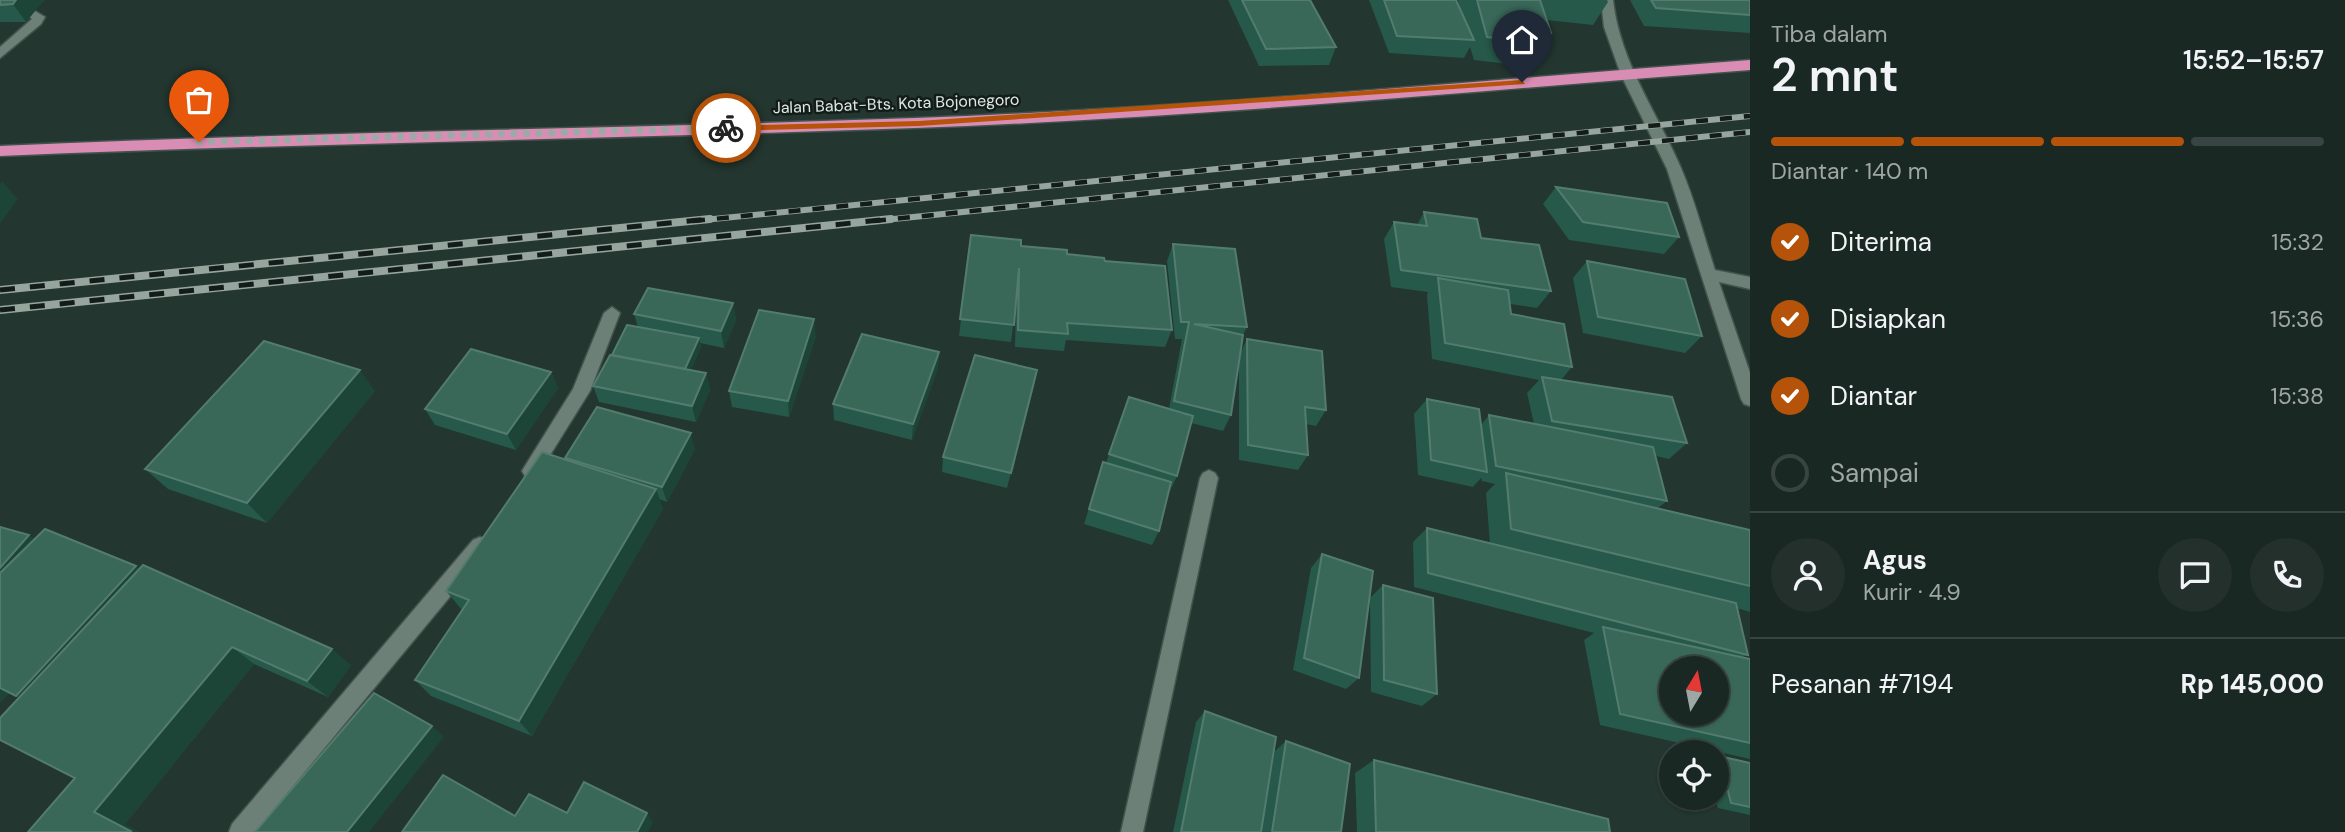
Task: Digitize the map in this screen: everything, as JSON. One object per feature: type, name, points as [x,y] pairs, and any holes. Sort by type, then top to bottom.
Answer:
[{"type":"highway","name":"Jalan Babat-Bts. Kota Bojonegoro","points":[[0,151],[224,141],[919,123],[1177,108],[1750,65]]},
{"type":"street","points":[[1607,0],[1611,27],[1628,75],[1674,169],[1750,399]]},
{"type":"street","points":[[0,54],[37,21],[39,17],[33,14]]},
{"type":"street","points":[[1709,274],[1750,283]]},
{"type":"street","points":[[524,482],[581,391],[612,313]]},
{"type":"street","points":[[1132,832],[1209,478]]},
{"type":"street","points":[[240,832],[495,527]]},
{"type":"building","points":[[0,0],[16,0],[13,4],[0,5]]},
{"type":"building","points":[[1242,0],[1310,0],[1336,47],[1266,49]]},
{"type":"building","points":[[1384,0],[1456,0],[1474,40],[1397,36]]},
{"type":"building","points":[[1477,0],[1540,0],[1551,33],[1526,30],[1530,42],[1487,37]]},
{"type":"building","points":[[1651,0],[1750,0],[1750,15],[1656,8]]},
{"type":"building","points":[[1556,187],[1667,203],[1679,237],[1583,222]]},
{"type":"building","points":[[1424,212],[1477,219],[1481,238],[1539,245],[1551,291],[1401,270],[1394,222],[1427,226]]},
{"type":"building","points":[[971,235],[1021,240],[1021,246],[1067,250],[1067,254],[1104,258],[1105,261],[1165,266],[1172,330],[1067,323],[1068,334],[1018,330],[1019,268],[1014,325],[960,319]]},
{"type":"building","points":[[1173,244],[1235,249],[1247,327],[1194,324],[1243,335],[1231,415],[1174,401],[1189,322],[1181,322]]},
{"type":"building","points":[[1587,261],[1685,279],[1702,336],[1598,317]]},
{"type":"building","points":[[1438,278],[1508,290],[1511,314],[1564,324],[1572,367],[1445,343]]},
{"type":"building","points":[[648,288],[733,303],[721,331],[634,314]]},
{"type":"building","points":[[759,310],[814,319],[788,401],[729,391]]},
{"type":"building","points":[[627,325],[699,338],[685,369],[612,355]]},
{"type":"building","points":[[862,334],[939,352],[913,424],[833,404]]},
{"type":"building","points":[[1247,339],[1322,351],[1326,410],[1305,407],[1308,455],[1248,445]]},
{"type":"building","points":[[264,341],[360,370],[247,503],[145,469]]},
{"type":"building","points":[[471,349],[551,372],[507,434],[425,409]]},
{"type":"building","points":[[610,355],[706,373],[692,406],[593,386]]},
{"type":"building","points":[[975,355],[1037,370],[1011,473],[943,457]]},
{"type":"building","points":[[1542,377],[1672,397],[1687,443],[1552,421]]},
{"type":"building","points":[[1129,397],[1193,416],[1177,476],[1109,454]]},
{"type":"building","points":[[1427,399],[1479,409],[1487,472],[1431,460]]},
{"type":"building","points":[[597,407],[691,433],[662,487],[565,458]]},
{"type":"building","points":[[1489,415],[1653,447],[1667,501],[1496,466]]},
{"type":"building","points":[[542,452],[656,489],[519,721],[415,680],[469,600],[446,591]]},
{"type":"building","points":[[1103,462],[1171,482],[1159,531],[1089,509]]},
{"type":"building","points":[[1506,473],[1750,530],[1750,586],[1511,529]]},
{"type":"building","points":[[0,527],[29,535],[0,568]]},
{"type":"building","points":[[1427,528],[1736,603],[1748,655],[1428,573]]},
{"type":"building","points":[[45,529],[136,566],[16,696],[0,688],[0,573]]},
{"type":"building","points":[[1322,554],[1373,571],[1359,678],[1304,658]]},
{"type":"building","points":[[143,565],[332,649],[307,681],[232,647],[94,812],[132,832],[28,832],[75,778],[0,740],[0,718]]},
{"type":"building","points":[[1383,585],[1433,598],[1437,694],[1384,680]]},
{"type":"building","points":[[1603,627],[1750,659],[1750,743],[1674,726],[1729,726],[1729,656],[1659,656],[1659,723],[1620,714]]},
{"type":"building","points":[[374,693],[432,726],[347,832],[255,832]]},
{"type":"building","points":[[1205,711],[1276,737],[1261,832],[1181,832]]},
{"type":"building","points":[[1286,741],[1350,764],[1341,832],[1272,832]]},
{"type":"building","points":[[1729,758],[1750,763],[1750,807],[1731,803]]},
{"type":"building","points":[[1374,760],[1608,819],[1610,832],[1376,832]]},
{"type":"building","points":[[443,775],[515,816],[529,794],[567,813],[584,782],[647,813],[637,832],[402,832]]},
{"type":"railway","points":[[693,221],[1750,116]]},
{"type":"railway","points":[[874,221],[1750,132]]},
{"type":"railway","points":[[0,290],[710,219]]},
{"type":"railway","points":[[0,310],[891,219]]},
{"type":"way so far","points":[[199,142],[726,128]]},
{"type":"route","points":[[726,128],[919,123],[1177,108],[1522,82]]}]
